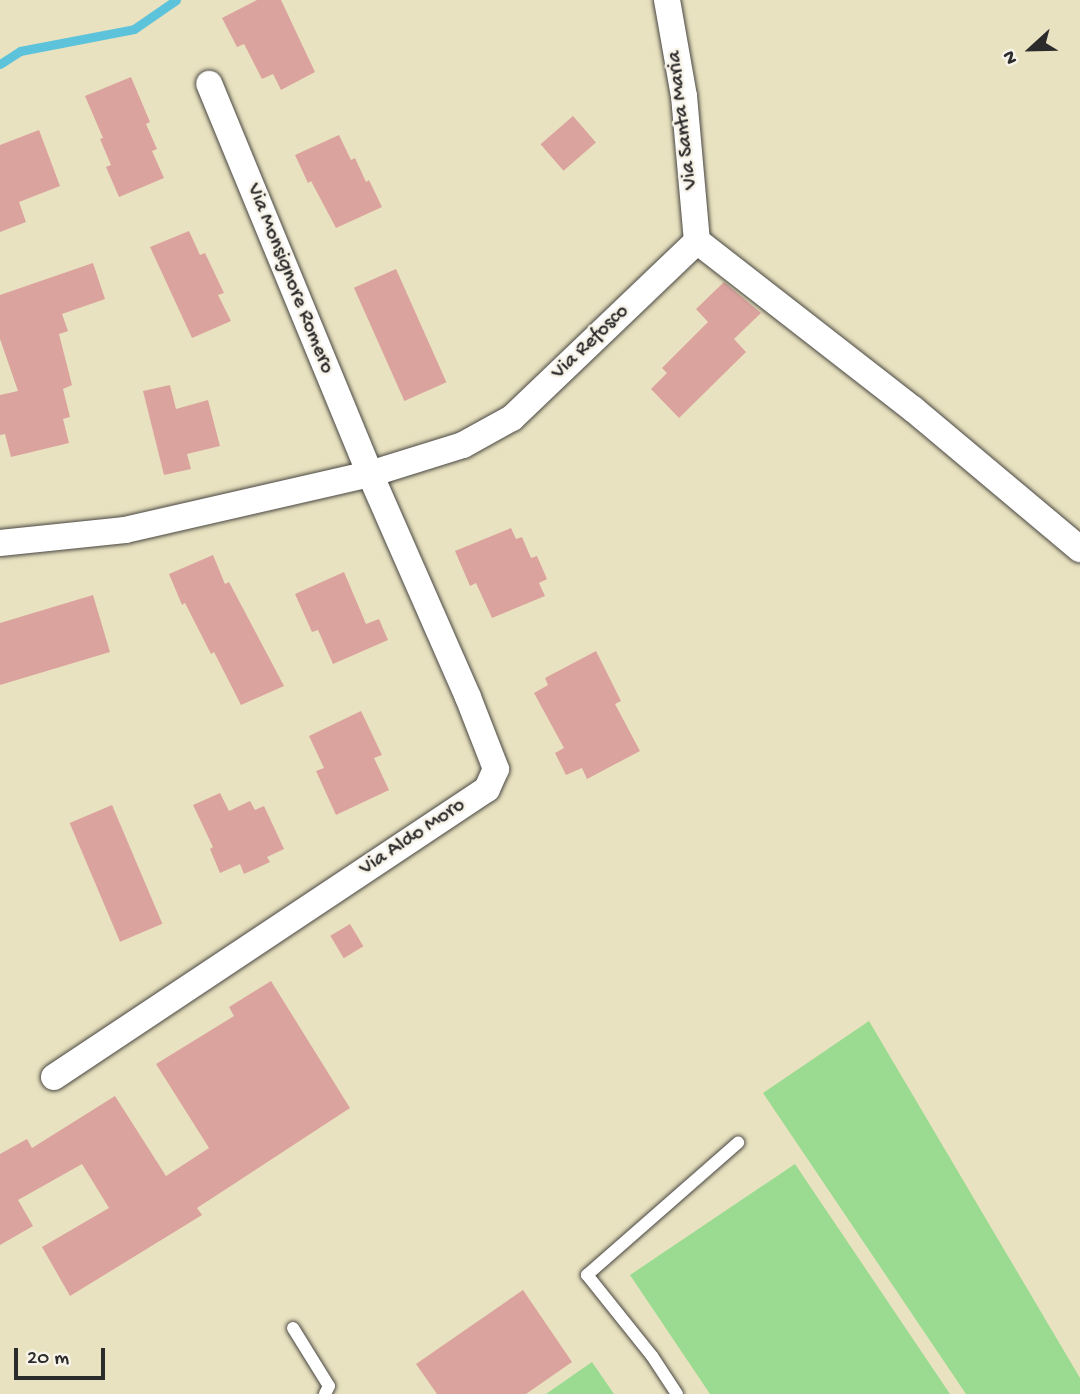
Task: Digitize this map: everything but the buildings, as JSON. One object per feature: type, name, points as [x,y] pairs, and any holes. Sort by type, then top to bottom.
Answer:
[{"type":"street","name":"Via Santa Maria","points":[[667,0],[684,96],[697,241]]},
{"type":"street","name":"Via Monsignore Romero","points":[[209,84],[370,474]]},
{"type":"street","name":"Via Refosco","points":[[0,543],[125,530],[370,474],[463,445],[512,418],[697,241]]},
{"type":"street","points":[[697,241],[913,409],[1080,550]]},
{"type":"street","name":"Via Aldo Moro","points":[[54,1077],[487,789],[496,769],[468,697],[370,474]]},
{"type":"lane","points":[[677,1394],[652,1356],[587,1275],[738,1143]]},
{"type":"lane","points":[[293,1328],[329,1385],[325,1394]]},
{"type":"green space","points":[[869,1021],[1080,1378],[1080,1394],[966,1394],[763,1093]]},
{"type":"green space","points":[[795,1164],[950,1394],[710,1394],[630,1275]]},
{"type":"green space","points":[[592,1362],[614,1394],[546,1394]]},
{"type":"waterway","points":[[0,64],[20,51],[134,29],[176,0]]}]
